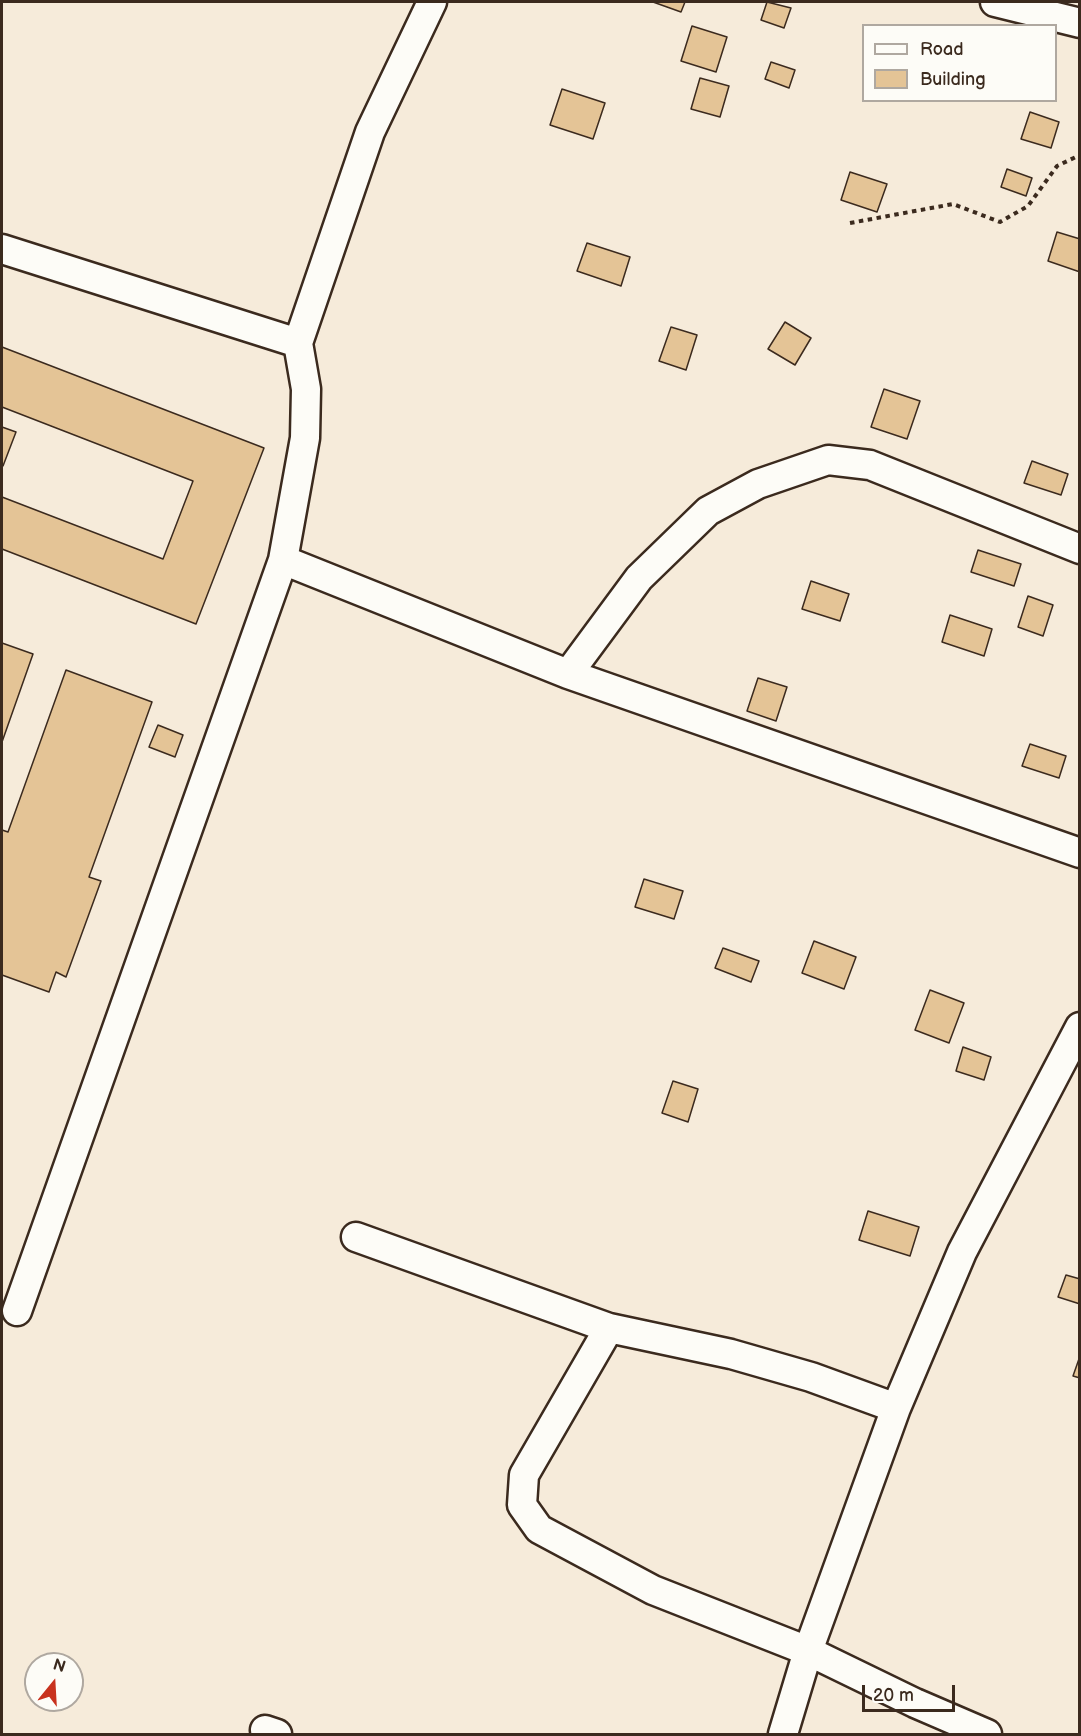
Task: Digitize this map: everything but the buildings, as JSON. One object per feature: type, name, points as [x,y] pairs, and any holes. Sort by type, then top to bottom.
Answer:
[{"type":"street","points":[[17,1311],[283,560],[305,438],[306,389],[298,343],[370,132],[432,2]]},
{"type":"street","points":[[995,2],[1080,23]]},
{"type":"street","points":[[2,249],[298,343]]},
{"type":"street","points":[[568,674],[639,578],[708,511],[758,484],[828,460],[870,465],[1080,549]]},
{"type":"street","points":[[283,560],[568,674],[1080,853]]},
{"type":"street","points":[[783,1734],[808,1651],[896,1408],[962,1252],[1080,1028]]},
{"type":"street","points":[[356,1237],[609,1328],[731,1354],[811,1377],[896,1408]]},
{"type":"street","points":[[609,1328],[524,1475],[522,1505],[539,1529],[653,1590],[808,1651],[915,1703],[987,1734]]},
{"type":"path","points":[[850,223],[953,204],[1000,222],[1028,206],[1057,166],[1080,155]]}]
